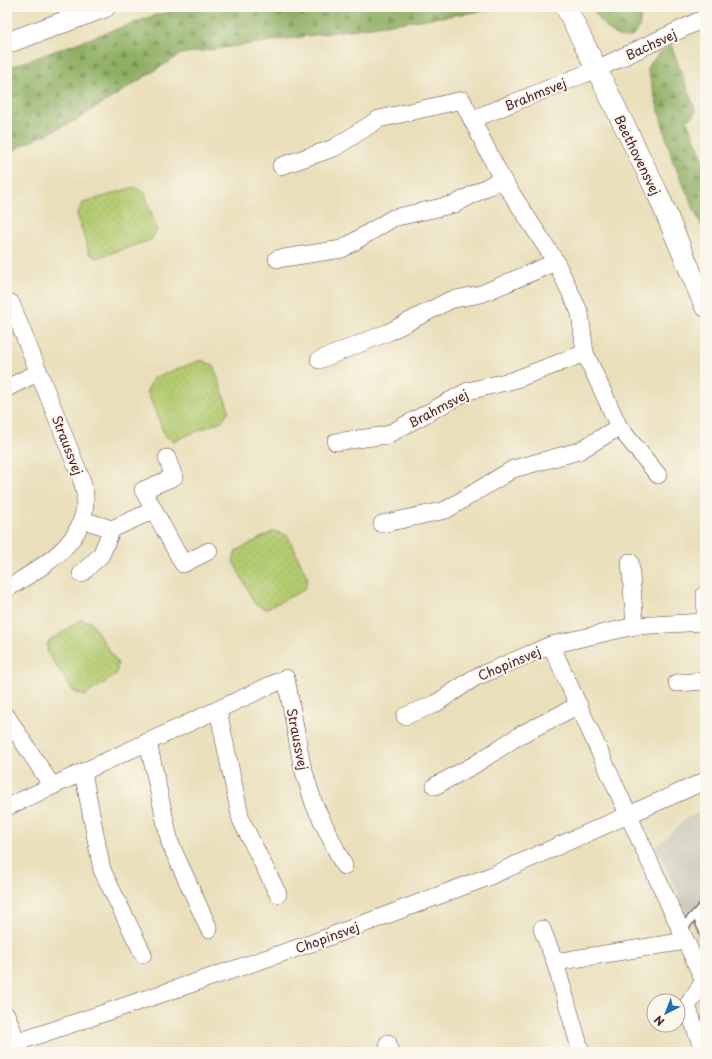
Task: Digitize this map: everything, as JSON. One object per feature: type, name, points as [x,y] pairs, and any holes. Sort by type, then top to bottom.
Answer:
[{"type":"street","points":[[7,43],[105,7]]},
{"type":"street","name":"Beethovensvej","points":[[566,7],[657,192],[705,306]]},
{"type":"street","name":"Bachsvej","points":[[597,69],[705,18]]},
{"type":"street","name":"Brahmsvej","points":[[473,120],[597,69]]},
{"type":"street","points":[[281,166],[334,148],[379,119],[462,100],[502,179],[556,262],[580,313],[585,353],[620,427],[658,475]]},
{"type":"street","points":[[277,259],[342,249],[393,218],[455,204],[502,179]]},
{"type":"street","points":[[319,360],[389,332],[450,300],[482,294],[556,262]]},
{"type":"street","name":"Straussvej","points":[[7,304],[11,303],[39,372],[81,478],[86,499],[83,520],[73,540],[58,554],[7,589]]},
{"type":"street","name":"Brahmsvej","points":[[336,442],[386,435],[468,391],[514,380],[585,353]]},
{"type":"street","points":[[7,388],[39,372]]},
{"type":"street","points":[[382,524],[446,510],[514,469],[579,451],[620,427]]},
{"type":"street","points":[[167,458],[174,477],[142,490],[183,564],[209,551]]},
{"type":"street","points":[[83,520],[112,529],[154,510]]},
{"type":"street","points":[[81,574],[100,555],[107,543],[112,529]]},
{"type":"street","points":[[630,562],[635,626]]},
{"type":"street","name":"Chopinsvej","points":[[405,716],[435,704],[474,678],[551,645],[635,626],[705,623],[705,594]]},
{"type":"street","name":"Chopinsvej","points":[[551,645],[704,981],[687,1006],[704,1052]]},
{"type":"street","name":"Straussvej","points":[[7,807],[286,678],[302,766],[314,804],[344,866]]},
{"type":"street","points":[[677,683],[705,681]]},
{"type":"street","points":[[436,786],[474,765],[520,735],[579,705]]},
{"type":"street","points":[[218,710],[241,820],[278,894]]},
{"type":"street","points":[[7,717],[52,786]]},
{"type":"street","points":[[148,742],[170,843],[209,929]]},
{"type":"street","points":[[83,772],[102,870],[143,954]]},
{"type":"street","name":"Chopinsvej","points":[[19,1047],[316,942],[488,877],[705,781]]},
{"type":"street","points":[[542,929],[555,962],[581,1052]]},
{"type":"street","points":[[555,962],[684,935]]},
{"type":"street","points":[[7,1016],[19,1047]]},
{"type":"lane","points":[[684,935],[696,914],[705,904]]},
{"type":"lane","points":[[696,914],[705,934]]},
{"type":"shaded area","points":[[705,810],[705,954],[657,847],[687,818]]},
{"type":"green space","points":[[185,7],[511,7],[181,54],[76,120],[7,153],[7,68],[156,15]]},
{"type":"green space","points":[[592,7],[638,7],[640,12],[640,24],[636,33],[627,38],[616,35],[604,25]]},
{"type":"green space","points":[[671,45],[696,112],[687,121],[705,163],[705,234],[672,159],[647,68],[659,53]]},
{"type":"green space","points":[[134,187],[145,193],[157,230],[151,240],[96,258],[89,253],[77,214],[83,203]]},
{"type":"green space","points":[[201,360],[213,365],[229,410],[222,421],[174,441],[165,436],[147,391],[153,378]]},
{"type":"green space","points":[[274,531],[288,536],[308,579],[304,590],[266,609],[255,604],[233,561],[236,551]]},
{"type":"green space","points":[[80,620],[91,622],[118,664],[116,675],[84,696],[73,691],[47,652],[48,642]]}]
